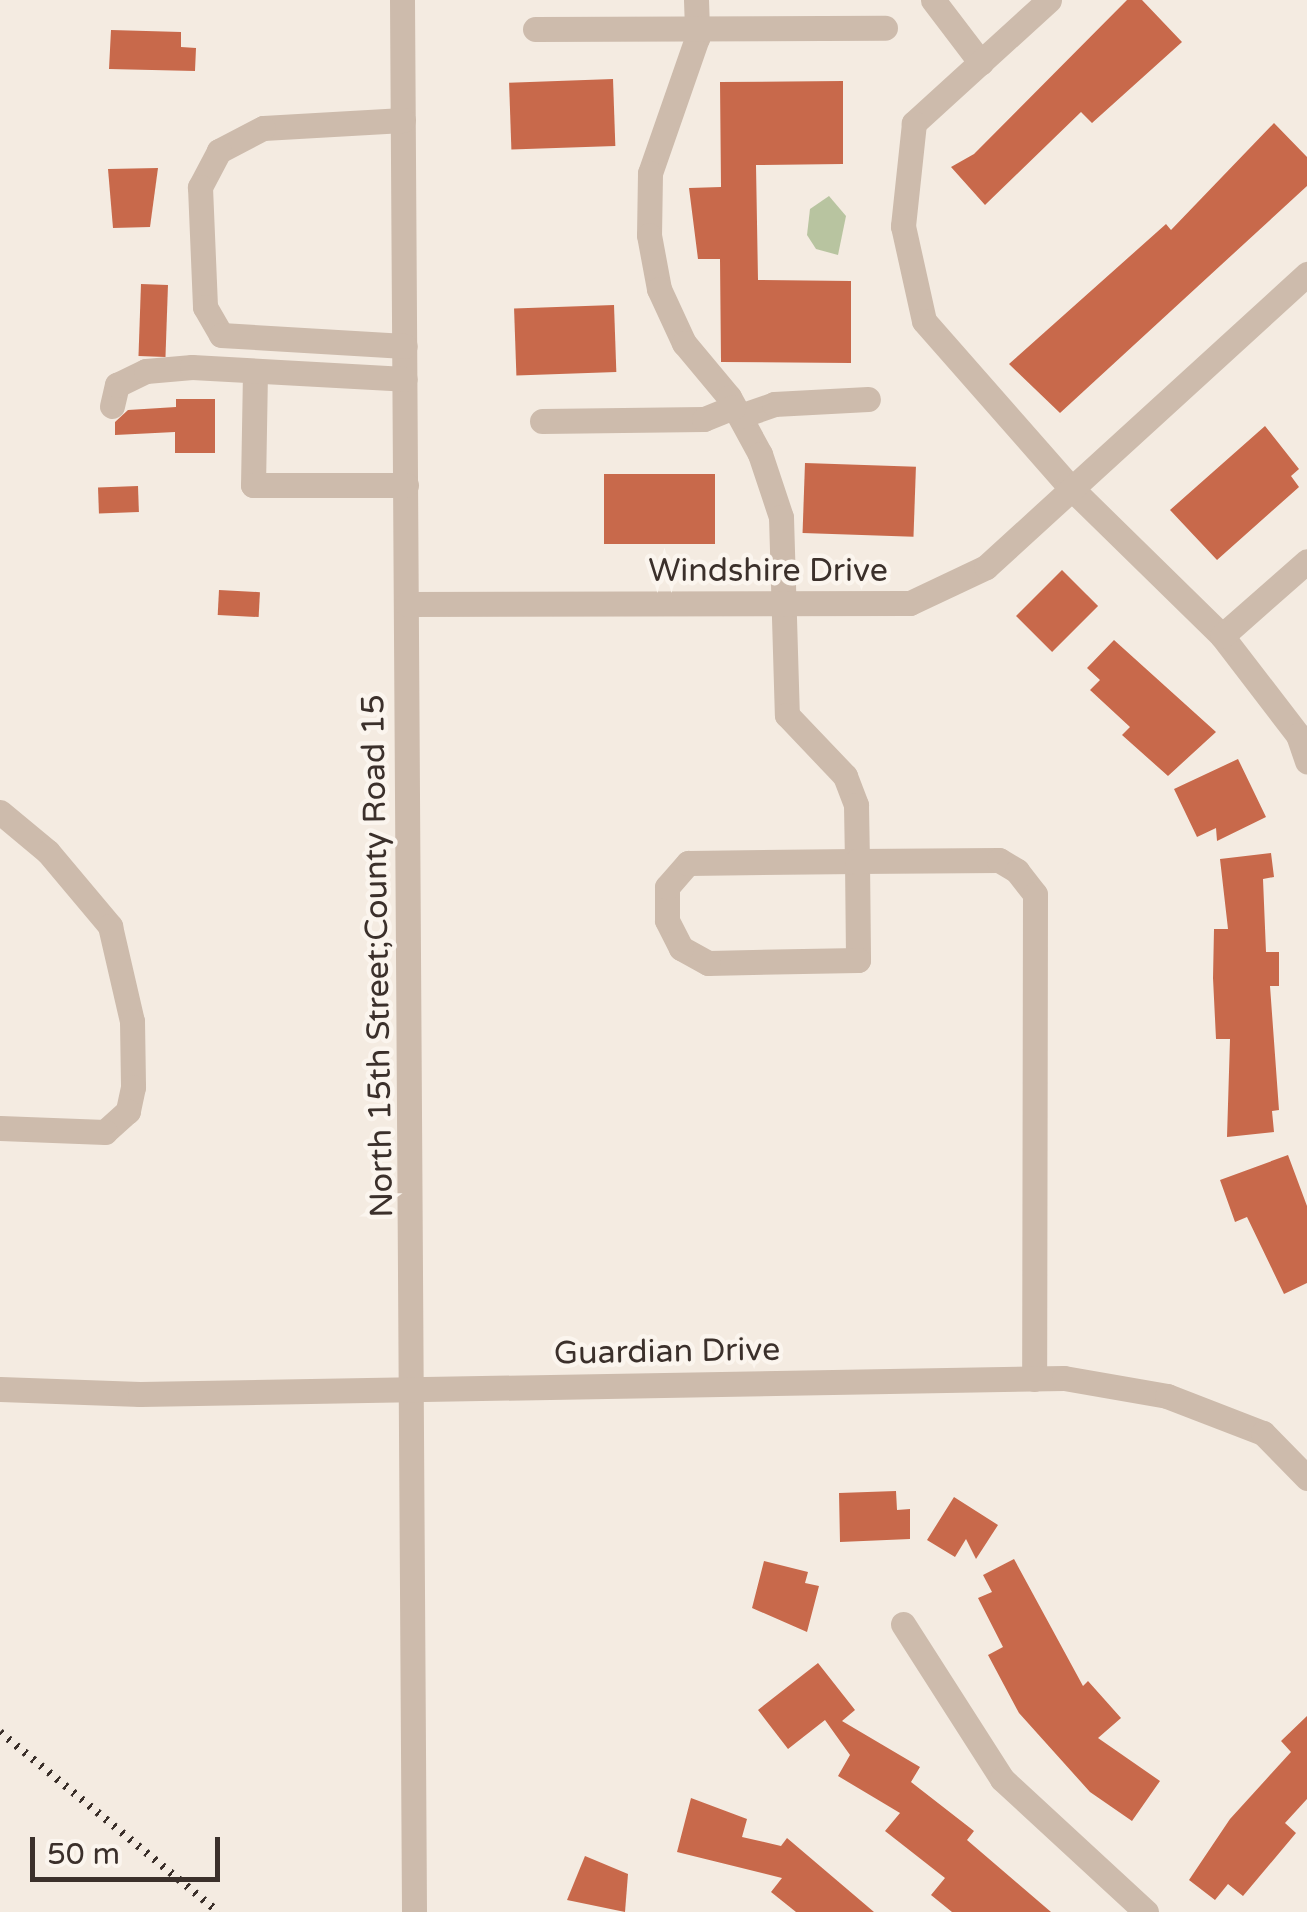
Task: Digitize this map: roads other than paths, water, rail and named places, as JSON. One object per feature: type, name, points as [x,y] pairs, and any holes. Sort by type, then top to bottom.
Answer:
[{"type":"street","name":"North 15th Street;County Road 15","points":[[402,0],[414,1389],[414,1912]]},
{"type":"street","points":[[696,0],[696,29],[650,173],[649,235],[659,290],[684,343],[737,411],[781,517],[787,715],[845,776],[856,805],[857,861],[858,960],[708,963],[681,948],[667,920],[667,887],[688,863],[857,861],[999,860],[1035,894],[1034,1379]]},
{"type":"street","points":[[933,0],[981,62]]},
{"type":"street","points":[[1050,0],[914,122],[903,226],[924,321],[1068,485],[1222,636],[1298,735],[1307,761]]},
{"type":"street","points":[[535,30],[885,28]]},
{"type":"street","points":[[404,120],[263,128],[219,151],[200,187],[205,307],[221,335],[405,346]]},
{"type":"street","name":"Windshire Drive","points":[[407,604],[910,603],[986,568],[1068,485],[1307,274]]},
{"type":"street","points":[[112,406],[117,385],[146,371],[405,379]]},
{"type":"street","points":[[255,372],[253,485],[406,485]]},
{"type":"street","points":[[542,421],[704,419],[774,404],[868,399]]},
{"type":"street","points":[[1222,636],[1307,562]]},
{"type":"street","points":[[0,812],[48,852],[110,926],[132,1021],[128,1111],[105,1132],[0,1128]]},
{"type":"street","name":"Guardian Drive","points":[[0,1389],[414,1389],[1034,1379],[1167,1396],[1263,1433],[1307,1478]]},
{"type":"street","points":[[903,1624],[1002,1779],[1146,1912]]},
{"type":"railway","points":[[0,1732],[218,1912]]}]
